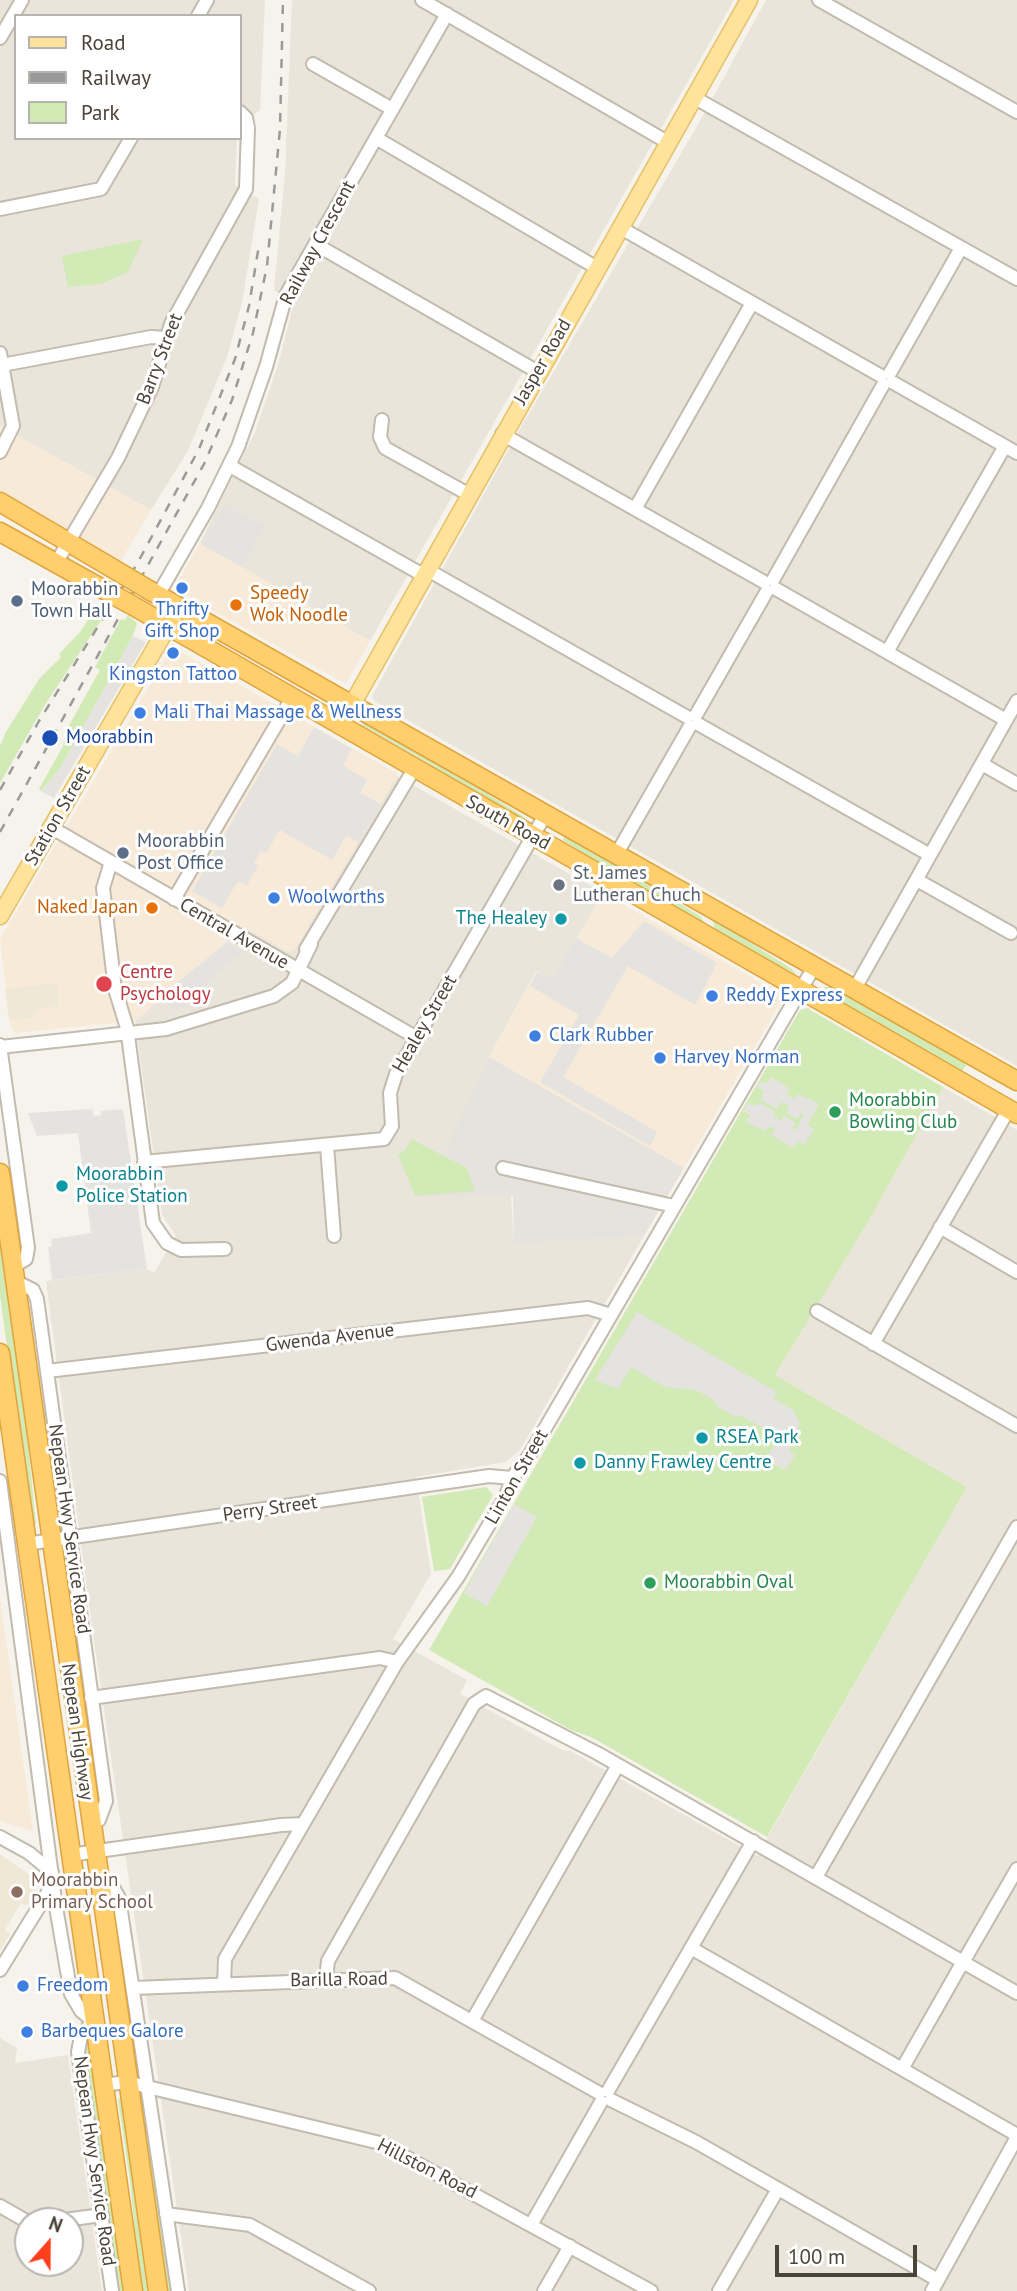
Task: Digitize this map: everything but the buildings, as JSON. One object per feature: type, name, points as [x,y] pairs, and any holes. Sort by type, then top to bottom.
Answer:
[{"type":"highway","name":"South Road","points":[[0,502],[112,568],[158,589],[179,607],[1017,1081]]},
{"type":"highway","name":"South Road","points":[[0,532],[1013,1112]]},
{"type":"highway","points":[[707,936],[711,908]]},
{"type":"highway","points":[[966,1084],[979,1060]]},
{"type":"highway","name":"Nepean Highway","points":[[0,1173],[90,1826],[158,2291]]},
{"type":"highway","name":"Nepean Highway","points":[[0,1353],[5,1433],[26,1544],[133,2291]]},
{"type":"main road","name":"Jasper Road","points":[[340,726],[502,434],[695,98],[742,2]]},
{"type":"main road","name":"Station Street","points":[[0,916],[179,607]]},
{"type":"street","points":[[0,38],[22,0]]},
{"type":"street","points":[[422,0],[669,144]]},
{"type":"street","points":[[819,0],[1017,112]]},
{"type":"street","name":"Railway Crescent","points":[[158,589],[230,466],[263,378],[284,300],[447,15]]},
{"type":"street","points":[[313,64],[392,109]]},
{"type":"street","points":[[695,98],[1017,279]]},
{"type":"street","name":"Barry Street","points":[[57,563],[118,458],[152,387],[172,324],[246,189],[248,125],[242,115]]},
{"type":"street","points":[[376,138],[597,268]]},
{"type":"street","points":[[0,209],[101,189],[130,140]]},
{"type":"street","points":[[621,228],[1017,453]]},
{"type":"street","points":[[315,244],[538,372]]},
{"type":"street","points":[[616,855],[961,248]]},
{"type":"street","points":[[635,509],[752,303]]},
{"type":"street","points":[[0,452],[12,432],[1,359],[151,337],[167,338]]},
{"type":"street","points":[[382,420],[380,437],[385,447],[468,495]]},
{"type":"street","points":[[502,434],[1006,720]]},
{"type":"street","points":[[887,652],[1005,446]]},
{"type":"street","points":[[230,466],[693,720],[930,855]]},
{"type":"street","points":[[174,899],[292,698]]},
{"type":"street","points":[[854,990],[1017,701]]},
{"type":"street","points":[[982,764],[1017,784]]},
{"type":"street","points":[[14,1274],[26,1259],[28,1248],[0,1046],[175,1027],[274,996],[284,989],[296,970],[414,769]]},
{"type":"street","name":"Healey Street","points":[[144,1162],[378,1141],[388,1135],[392,1126],[391,1087],[545,815]]},
{"type":"street","name":"Central Avenue","points":[[52,828],[417,1038]]},
{"type":"street","points":[[111,862],[103,888],[115,989],[127,1033],[151,1215],[162,1238],[187,1251],[225,1249]]},
{"type":"street","points":[[916,880],[1011,933]]},
{"type":"street","name":"Linton Street","points":[[224,1984],[225,1959],[397,1662],[458,1577],[506,1496],[512,1478],[529,1455],[814,968]]},
{"type":"street","points":[[873,1343],[940,1227],[1013,1112]]},
{"type":"street","points":[[327,1146],[334,1236]]},
{"type":"street","points":[[503,1168],[674,1206]]},
{"type":"street","points":[[940,1227],[1017,1272]]},
{"type":"street","name":"Nepean Hwy Service Road","points":[[14,1274],[35,1294],[70,1538],[106,1801],[99,1820],[90,1826]]},
{"type":"street","name":"Gwenda Avenue","points":[[47,1371],[588,1308],[611,1315]]},
{"type":"street","points":[[817,1311],[1017,1426]]},
{"type":"street","name":"Perry Street","points":[[26,1544],[489,1476],[512,1478]]},
{"type":"street","points":[[0,1481],[49,1854],[71,1994],[76,2006],[93,2021]]},
{"type":"street","points":[[816,1877],[1017,1527]]},
{"type":"street","points":[[91,1698],[380,1658],[397,1662]]},
{"type":"street","points":[[326,1979],[328,1961],[474,1704],[482,1698],[494,1698],[753,1841],[1017,1993]]},
{"type":"street","points":[[472,2021],[618,1765]]},
{"type":"street","points":[[47,1837],[65,1821]]},
{"type":"street","points":[[70,1855],[282,1825],[303,1825]]},
{"type":"street","points":[[0,1837],[29,1853],[53,1878]]},
{"type":"street","points":[[531,2225],[753,1841]]},
{"type":"street","points":[[29,1853],[49,1854]]},
{"type":"street","points":[[902,2069],[1017,1869]]},
{"type":"street","points":[[0,1970],[53,1878]]},
{"type":"street","points":[[98,1879],[111,1885],[119,1898],[178,2291]]},
{"type":"street","points":[[691,1948],[1017,2136],[934,2285]]},
{"type":"street","name":"Barilla Road","points":[[133,1988],[395,1978],[605,2097],[678,2132],[778,2189],[934,2285]]},
{"type":"street","name":"Nepean Hwy Service Road","points":[[93,2021],[81,2036],[78,2052],[112,2291]]},
{"type":"street","name":"Hillston Road","points":[[102,2085],[127,2082],[380,2143],[650,2291]]},
{"type":"street","points":[[719,2291],[778,2189]]},
{"type":"street","points":[[166,2214],[250,2225],[369,2291]]},
{"type":"street","points":[[84,2217],[102,2215]]},
{"type":"street","points":[[544,2291],[570,2246]]},
{"type":"shaded area","points":[[0,0],[265,0],[260,110],[242,123],[242,14],[14,14],[14,140],[237,140],[235,185],[259,199],[242,303],[227,357],[188,451],[151,510],[0,426]]},
{"type":"shaded area","points":[[292,0],[734,0],[370,641],[200,543],[255,432],[278,365],[294,302],[274,290],[285,173]]},
{"type":"shaded area","points":[[766,0],[1017,0],[1017,1066],[374,701],[372,696],[520,429],[700,121]]},
{"type":"shaded area","points":[[0,426],[151,510],[120,562],[0,493]]},
{"type":"shaded area","points":[[225,504],[265,526],[242,567],[202,545]]},
{"type":"shaded area","points":[[200,543],[370,641],[346,684],[174,589]]},
{"type":"shaded area","points":[[133,636],[146,642],[54,798],[41,791],[61,767]]},
{"type":"shaded area","points":[[176,649],[398,774],[295,950],[289,952],[243,927],[135,1021],[14,1033],[9,1020],[0,939],[170,651]]},
{"type":"shaded area","points":[[314,727],[352,749],[343,766],[367,780],[360,793],[381,804],[358,842],[346,836],[332,860],[280,830],[266,853],[261,851],[254,863],[258,866],[247,885],[238,881],[222,908],[192,891],[277,744],[298,756]]},
{"type":"shaded area","points":[[397,776],[603,893],[553,980],[536,971],[489,1057],[511,1195],[514,1242],[644,1236],[520,1450],[506,1462],[416,1477],[431,1574],[393,1639],[467,1680],[460,1694],[562,1750],[571,1751],[757,1856],[967,1487],[775,1375],[868,1222],[943,1087],[1017,1130],[1017,2291],[189,2291],[94,1641],[46,1281],[147,1269],[154,1273],[176,1236],[162,1215],[135,1021],[244,926],[289,952]]},
{"type":"shaded area","points":[[603,893],[784,996],[684,1168],[489,1057],[537,971],[553,979]]},
{"type":"shaded area","points":[[644,921],[717,963],[695,1005],[628,966],[563,1077],[657,1132],[650,1146],[540,1082],[579,1015],[530,986],[537,972],[553,979],[576,938],[612,958]]},
{"type":"shaded area","points":[[226,943],[243,951],[175,1011],[161,996]]},
{"type":"shaded area","points":[[57,983],[59,1006],[38,1009],[32,1018],[9,1020],[5,989]]},
{"type":"shaded area","points":[[489,1057],[684,1168],[644,1236],[514,1243],[513,1196],[425,1196]]},
{"type":"shaded area","points":[[771,1077],[789,1088],[786,1094],[794,1099],[798,1094],[819,1104],[808,1124],[814,1130],[805,1144],[797,1142],[793,1148],[771,1135],[775,1129],[770,1126],[765,1131],[746,1122],[750,1115],[743,1111],[748,1103],[756,1106],[759,1102],[775,1112],[774,1116],[781,1121],[784,1115],[796,1123],[792,1128],[796,1130],[804,1114],[801,1113],[798,1119],[786,1113],[789,1106],[781,1102],[777,1109],[761,1100],[764,1091],[756,1087],[762,1081],[767,1084]]},
{"type":"shaded area","points":[[92,1109],[94,1116],[101,1115],[100,1111],[123,1109],[147,1269],[52,1280],[48,1247],[52,1246],[51,1239],[91,1233],[78,1133],[37,1136],[28,1113]]},
{"type":"shaded area","points":[[637,1312],[777,1392],[773,1398],[793,1410],[800,1423],[789,1451],[795,1455],[786,1470],[765,1460],[779,1437],[742,1416],[736,1417],[719,1408],[715,1401],[696,1390],[665,1387],[631,1367],[618,1389],[595,1380]]},
{"type":"shaded area","points":[[514,1504],[537,1517],[487,1606],[464,1593]]},
{"type":"shaded area","points":[[0,1597],[33,1831],[0,1821]]},
{"type":"shaded area","name":"Moorabbin Primary School","points":[[0,1854],[40,1882],[27,1906],[21,1903],[5,1930],[10,1934],[0,1951]]},
{"type":"shaded area","points":[[0,2038],[17,2048],[15,2063],[68,2055],[102,2291],[0,2291]]},
{"type":"green space","points":[[143,239],[128,272],[101,284],[68,287],[62,256]]},
{"type":"green space","points":[[97,605],[106,613],[46,703],[0,783],[0,746],[6,732],[39,679],[61,657],[59,654],[81,631]]},
{"type":"green space","points":[[128,615],[137,623],[133,636],[61,767],[41,791],[39,789],[63,746],[67,729],[100,670],[95,667],[121,619],[125,620]]},
{"type":"green space","points":[[362,720],[421,752],[523,816],[528,822],[482,800],[427,762],[362,725]]},
{"type":"green space","points":[[565,834],[700,916],[707,926],[645,893],[563,840]]},
{"type":"green space","points":[[713,919],[792,969],[797,975],[714,932]]},
{"type":"green space","points":[[824,987],[834,987],[965,1060],[966,1066],[961,1072],[822,994]]},
{"type":"green space","points":[[807,1008],[943,1087],[868,1222],[775,1375],[967,1487],[767,1837],[591,1737],[571,1730],[429,1650],[800,1010]]},
{"type":"green space","points":[[411,1139],[467,1168],[475,1191],[415,1196],[398,1155],[406,1149]]},
{"type":"green space","points":[[0,1227],[25,1414],[36,1524],[32,1525],[0,1295]]},
{"type":"green space","points":[[486,1487],[493,1495],[450,1569],[434,1571],[422,1497]]},
{"type":"green space","points":[[85,2035],[90,2051],[125,2291],[118,2291],[84,2054]]},
{"type":"green space","points":[[121,2098],[150,2291],[141,2291],[130,2181],[118,2099]]},
{"type":"green space","points":[[143,2099],[173,2291],[166,2291],[139,2106]]},
{"type":"railway","points":[[0,832],[204,464],[232,400],[253,333],[267,266],[280,129],[283,0]]},
{"type":"railway","points":[[0,790],[39,721],[137,564],[199,449],[235,359],[249,306],[259,245]]},
{"type":"place","name":"Thrifty Gift Shop","points":[[182,588]]},
{"type":"place","name":"Moorabbin Town Hall","points":[[17,601]]},
{"type":"place","name":"Speedy Wok Noodle","points":[[236,605]]},
{"type":"place","name":"Kingston Tattoo","points":[[173,653]]},
{"type":"place","name":"Mali Thai Massage & Wellness","points":[[140,713]]},
{"type":"place","name":"Moorabbin","points":[[50,738]]},
{"type":"place","name":"Moorabbin Post Office","points":[[123,853]]},
{"type":"place","name":"St. James Lutheran Chuch","points":[[559,885]]},
{"type":"place","name":"Woolworths","points":[[274,898]]},
{"type":"place","name":"Naked Japan","points":[[152,908]]},
{"type":"place","name":"The Healey","points":[[561,919]]},
{"type":"place","name":"Centre Psychology","points":[[104,984]]},
{"type":"place","name":"Reddy Express","points":[[712,996]]},
{"type":"place","name":"Clark Rubber","points":[[535,1036]]},
{"type":"place","name":"Harvey Norman","points":[[660,1058]]},
{"type":"place","name":"Moorabbin Bowling Club","points":[[835,1112]]},
{"type":"place","name":"Moorabbin Police Station","points":[[62,1186]]},
{"type":"place","name":"RSEA Park","points":[[702,1438]]},
{"type":"place","name":"Danny Frawley Centre","points":[[580,1463]]},
{"type":"place","name":"Moorabbin Oval","points":[[650,1583]]},
{"type":"place","name":"Moorabbin Primary School","points":[[17,1892]]},
{"type":"place","name":"Freedom","points":[[23,1986]]},
{"type":"place","name":"Barbeques Galore","points":[[27,2032]]}]
